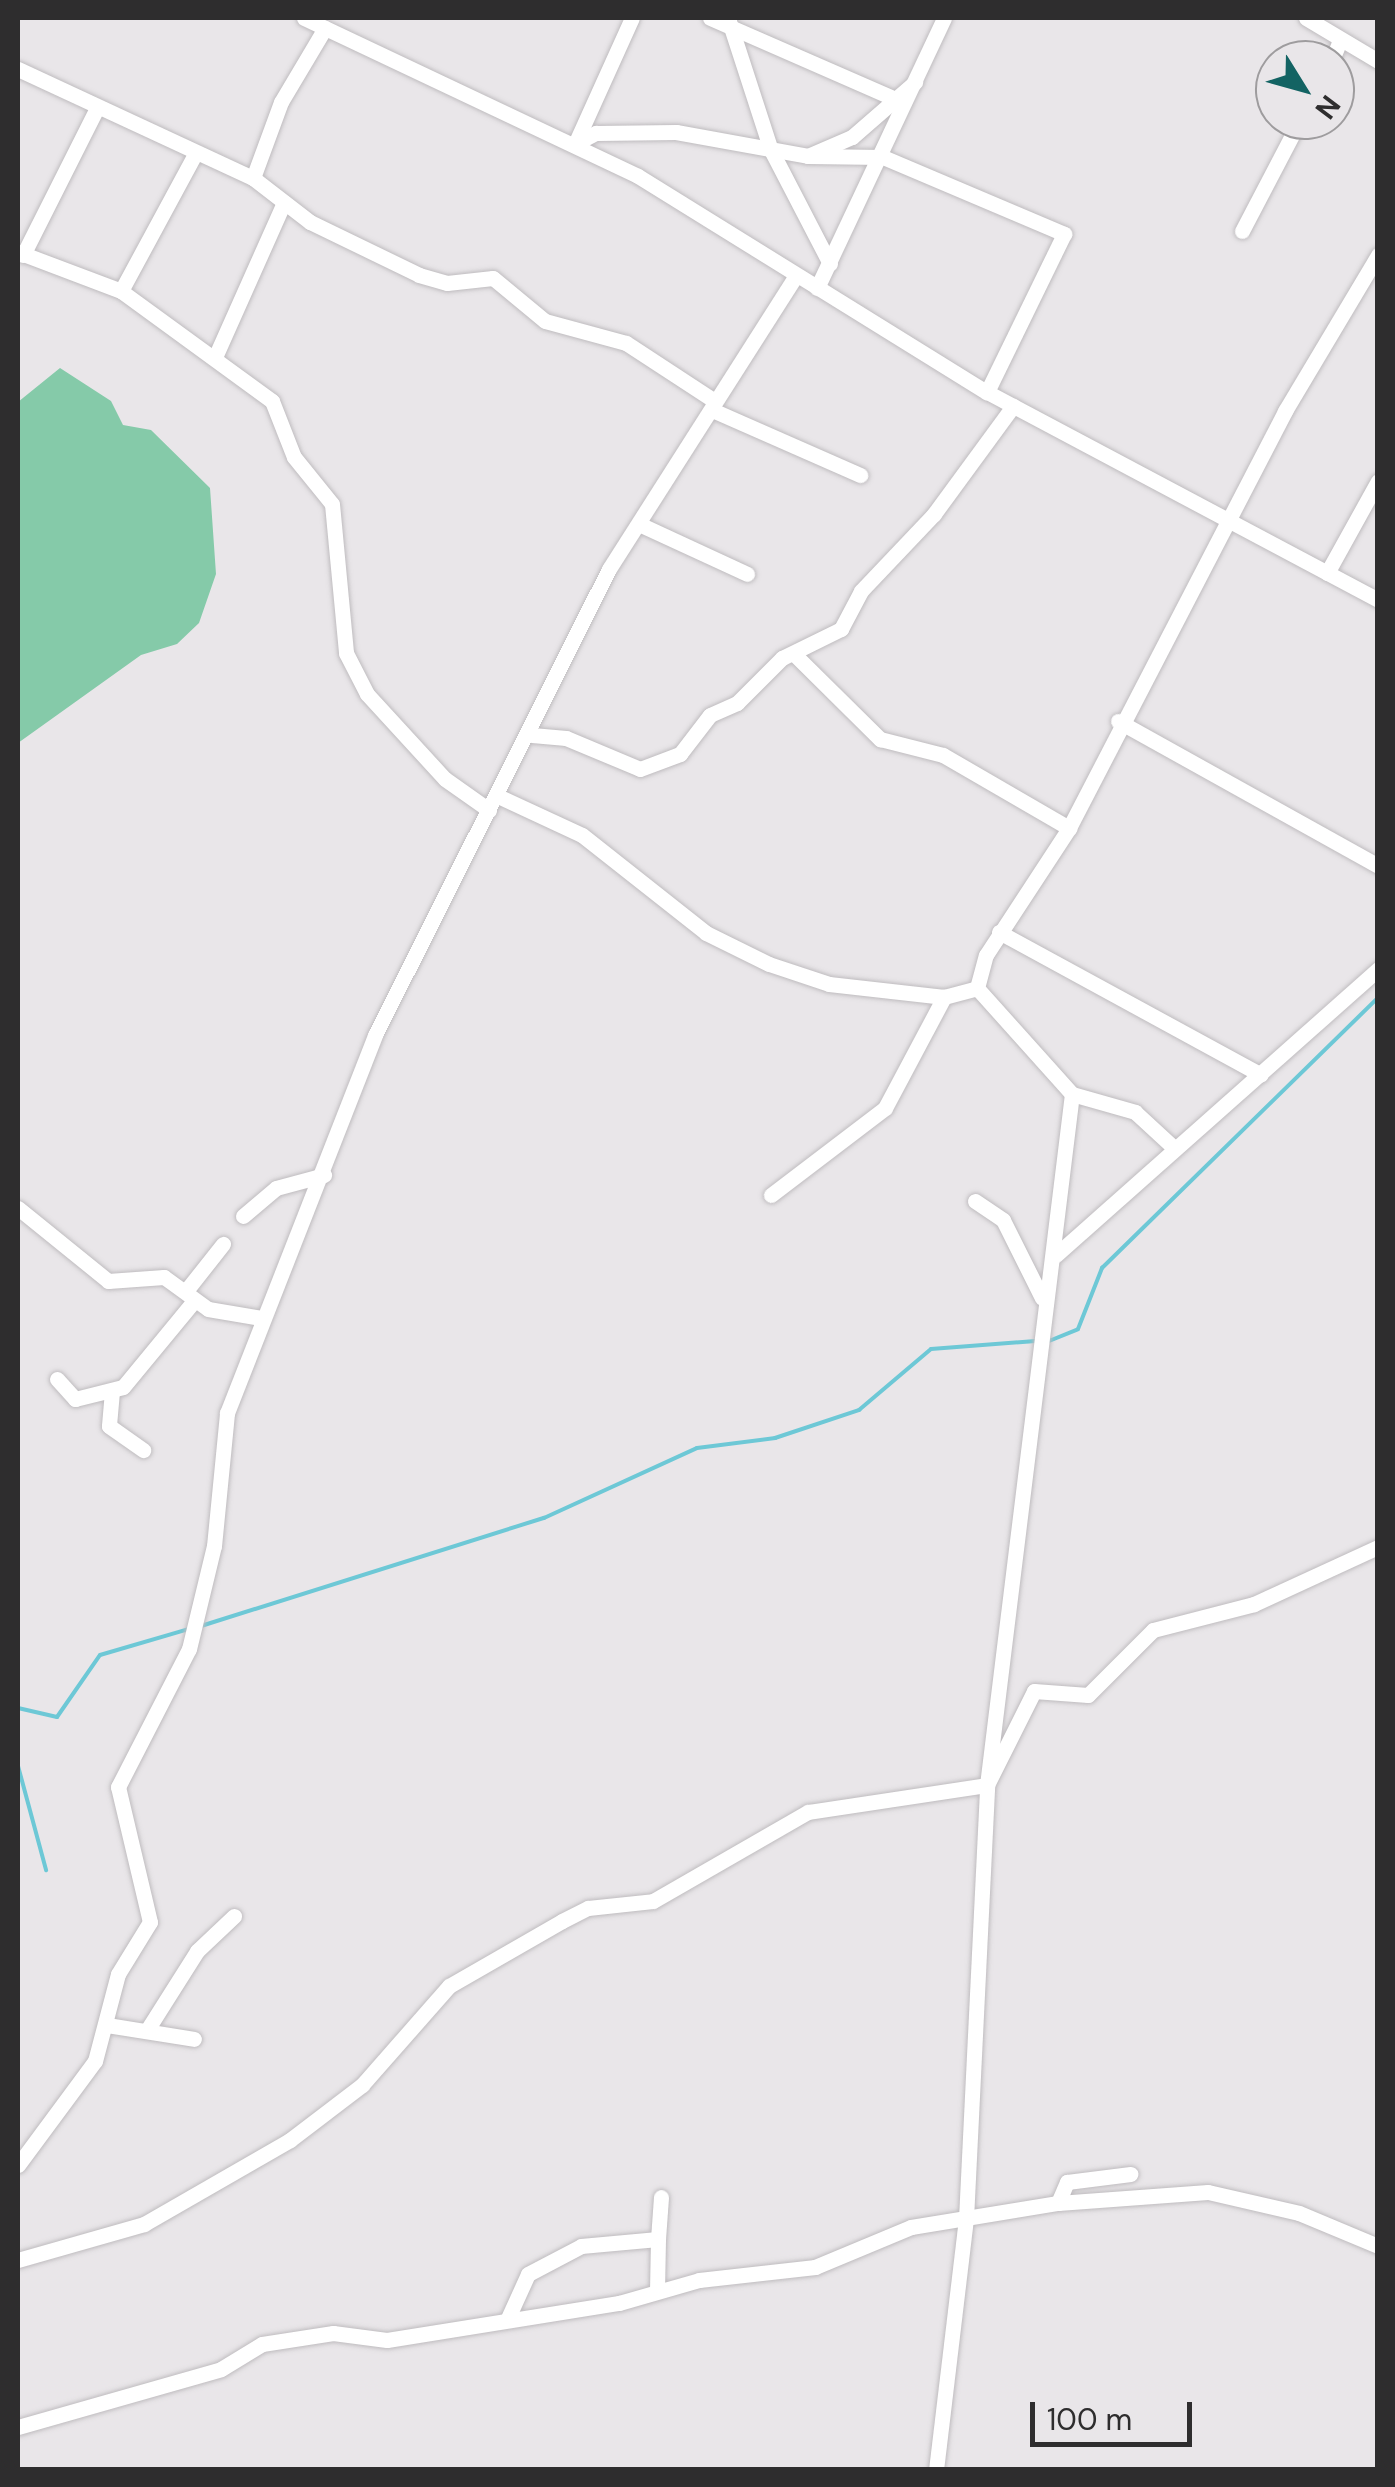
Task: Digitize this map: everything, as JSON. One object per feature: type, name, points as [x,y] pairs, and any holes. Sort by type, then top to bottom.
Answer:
[{"type":"street","points":[[304,18],[576,144],[987,392],[1225,525],[1378,600]]},
{"type":"street","points":[[576,144],[632,18]]},
{"type":"street","points":[[710,18],[729,23],[891,97]]},
{"type":"street","points":[[817,288],[883,158],[944,18]]},
{"type":"street","points":[[1306,18],[1340,40]]},
{"type":"street","points":[[729,23],[770,150],[830,264]]},
{"type":"street","points":[[253,178],[281,102],[326,28]]},
{"type":"street","points":[[1355,48],[1378,61]]},
{"type":"street","points":[[18,69],[253,178],[284,202],[419,275],[447,284],[494,278],[545,321],[626,343],[713,405],[860,476]]},
{"type":"street","points":[[808,156],[852,138],[891,97],[915,82]]},
{"type":"street","points":[[97,108],[20,254],[121,291],[216,355],[272,401],[294,457],[332,504],[346,653],[367,694],[445,780],[490,810]]},
{"type":"street","points":[[576,144],[596,133],[676,132],[808,156],[883,158],[1064,234],[987,392]]},
{"type":"street","points":[[1242,231],[1290,140]]},
{"type":"street","points":[[121,291],[195,154]]},
{"type":"street","points":[[216,355],[284,202]]},
{"type":"street","points":[[978,988],[1000,932],[1068,828],[1118,722],[1378,255]]},
{"type":"street","points":[[18,2164],[95,2061],[118,1974],[150,1913],[118,1787],[198,1620],[227,1412],[261,1318],[324,1175],[375,1034],[532,735],[583,618],[795,278]]},
{"type":"street","points":[[532,735],[566,738],[640,769],[664,762],[710,716],[795,655],[841,628],[861,591],[934,514],[1013,406]]},
{"type":"street","points":[[1326,573],[1378,481]]},
{"type":"street","points":[[639,524],[747,574]]},
{"type":"street","points":[[795,655],[880,739],[944,755],[1068,828]]},
{"type":"street","points":[[1118,722],[1378,866]]},
{"type":"street","points":[[500,797],[582,835],[706,933],[769,964],[830,984],[944,997],[978,988]]},
{"type":"street","points":[[1000,932],[1261,1075]]},
{"type":"street","points":[[1056,1255],[1378,969]]},
{"type":"street","points":[[978,988],[1072,1094],[1135,1112],[1173,1148]]},
{"type":"street","points":[[772,1196],[885,1108],[944,997]]},
{"type":"street","points":[[936,2470],[966,2218],[987,1785],[1026,1510],[1042,1298],[1056,1255],[1072,1094]]},
{"type":"street","points":[[242,1216],[276,1188],[324,1175]]},
{"type":"street","points":[[974,1201],[1004,1220],[1042,1298]]},
{"type":"street","points":[[18,1208],[108,1282],[164,1277],[191,1294],[261,1318]]},
{"type":"street","points":[[143,1450],[108,1426],[112,1391],[191,1294],[224,1244]]},
{"type":"street","points":[[57,1380],[75,1399],[112,1391]]},
{"type":"street","points":[[987,1785],[1034,1691],[1088,1694],[1153,1630],[1254,1604],[1378,1547]]},
{"type":"street","points":[[18,2260],[144,2224],[290,2140],[353,2094],[448,1986],[588,1908],[653,1901],[808,1812],[987,1785]]},
{"type":"street","points":[[148,2026],[197,1951],[234,1916]]},
{"type":"street","points":[[107,2026],[148,2026],[194,2038]]},
{"type":"street","points":[[1058,2204],[1067,2182],[1130,2174]]},
{"type":"street","points":[[18,2428],[221,2370],[262,2344],[333,2333],[387,2340],[656,2290],[815,2267],[912,2227],[1058,2204],[1208,2192],[1299,2213],[1378,2246]]},
{"type":"street","points":[[656,2290],[661,2197]]},
{"type":"street","points":[[508,2318],[514,2290],[545,2264],[580,2246],[658,2239]]},
{"type":"green space","points":[[60,368],[111,401],[123,425],[151,430],[210,488],[216,574],[199,623],[177,644],[141,655],[18,743],[18,402]]},
{"type":"waterway","points":[[1049,1341],[1078,1329],[1102,1268],[1378,998]]},
{"type":"waterway","points":[[201,1626],[544,1518],[697,1448],[775,1438],[859,1410],[931,1349],[1036,1341]]},
{"type":"waterway","points":[[18,1708],[57,1717],[100,1655],[189,1629]]},
{"type":"waterway","points":[[18,1766],[46,1870]]}]
